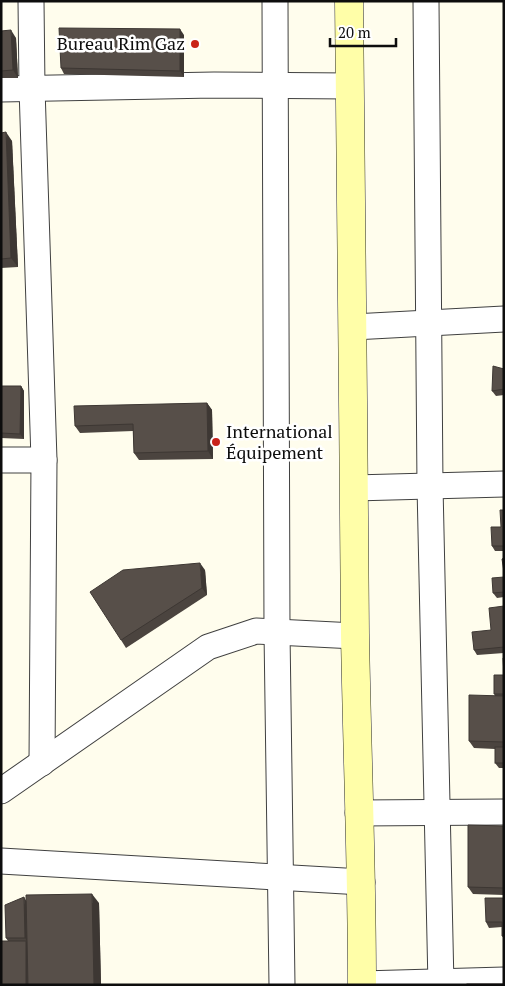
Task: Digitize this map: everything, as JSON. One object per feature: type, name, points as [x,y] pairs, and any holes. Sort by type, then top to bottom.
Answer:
[{"type":"main road","points":[[349,1],[358,813],[362,882],[362,985]]},
{"type":"street","points":[[31,1],[44,460],[42,763]]},
{"type":"street","points":[[275,1],[277,632],[282,985]]},
{"type":"street","points":[[426,1],[430,486],[441,983]]},
{"type":"street","points":[[1,89],[274,85],[350,86]]},
{"type":"street","points":[[353,327],[504,319]]},
{"type":"street","points":[[1,460],[44,460]]},
{"type":"street","points":[[354,488],[504,484]]},
{"type":"street","points":[[1,791],[208,647],[256,631],[356,636]]},
{"type":"street","points":[[358,813],[504,812]]},
{"type":"street","points":[[1,861],[362,882]]},
{"type":"street","points":[[362,985],[504,980]]},
{"type":"building","points":[[59,28],[180,29],[180,71],[61,68]]},
{"type":"building","points":[[11,30],[13,70],[1,71],[1,31]]},
{"type":"building","points":[[6,132],[11,258],[1,259],[1,133]]},
{"type":"building","points":[[493,366],[504,369],[504,389],[492,391]]},
{"type":"building","points":[[1,386],[21,386],[20,434],[1,433]]},
{"type":"building","points":[[207,403],[208,451],[134,453],[133,424],[75,426],[74,406]]},
{"type":"building","points":[[500,510],[504,510],[504,546],[492,546],[491,527],[501,527]]},
{"type":"building","points":[[200,563],[202,588],[121,640],[90,592],[123,570]]},
{"type":"building","points":[[504,577],[504,592],[493,593],[492,578]]},
{"type":"building","points":[[504,606],[504,647],[474,650],[472,632],[491,630],[489,608]]},
{"type":"building","points":[[494,675],[504,675],[504,694],[494,694]]},
{"type":"building","points":[[469,695],[504,696],[504,742],[469,741]]},
{"type":"building","points":[[495,747],[504,747],[504,763],[495,763]]},
{"type":"building","points":[[468,825],[504,826],[504,888],[468,887]]},
{"type":"building","points":[[92,894],[94,985],[28,985],[26,895]]},
{"type":"building","points":[[24,897],[25,938],[6,938],[5,905]]},
{"type":"building","points":[[485,898],[504,898],[504,936],[502,936],[502,922],[486,922]]},
{"type":"building","points":[[1,941],[26,941],[26,985],[1,985]]},
{"type":"building","points":[[504,984],[504,985],[467,985]]},
{"type":"place","name":"Bureau Rim Gaz","points":[[195,44]]},
{"type":"place","name":"International Équipement","points":[[216,442]]}]
